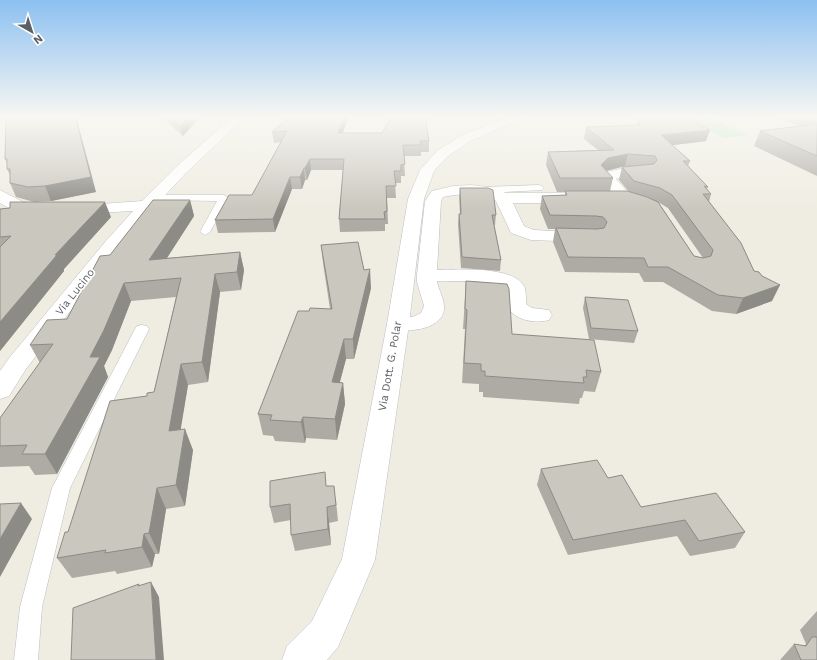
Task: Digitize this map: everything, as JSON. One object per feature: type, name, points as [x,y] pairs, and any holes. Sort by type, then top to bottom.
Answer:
[{"type":"street","name":"Via Lucino","points":[[0,390],[18,363],[101,258],[150,202],[206,147]]},
{"type":"street","name":"Via Dott. G. Polar","points":[[301,660],[325,634],[358,560],[398,324],[416,199],[427,170],[442,154],[453,147]]},
{"type":"street","points":[[503,198],[594,198],[631,200],[607,178],[618,173],[645,172]]},
{"type":"street","points":[[398,324],[416,323],[431,317],[434,306],[427,282],[427,275],[433,201],[437,194],[486,190],[497,193],[503,198],[517,229],[531,236],[593,237]]},
{"type":"street","points":[[0,194],[4,199],[16,205],[34,208],[59,209],[150,202]]},
{"type":"street","points":[[427,275],[494,277],[508,282],[515,289],[516,306],[526,314],[541,315]]},
{"type":"lane","points":[[486,190],[539,188]]},
{"type":"lane","points":[[150,202],[224,198],[205,232]]},
{"type":"lane","points":[[26,660],[31,606],[61,488],[142,329]]},
{"type":"building","points":[[5,147],[83,147],[91,177],[45,186],[28,187],[10,183],[10,169],[7,169],[7,159],[5,159]]},
{"type":"building","points":[[278,147],[403,147],[405,164],[401,165],[401,171],[394,171],[396,186],[386,186],[387,211],[384,212],[385,219],[339,219],[344,159],[310,159],[300,177],[290,177],[273,219],[215,220],[229,195],[252,195]]},
{"type":"building","points":[[610,147],[674,147],[690,161],[683,161],[708,187],[704,186],[711,194],[703,194],[741,243],[754,271],[759,272],[762,276],[780,285],[743,298],[718,295],[668,267],[648,267],[644,258],[568,257],[556,228],[597,229],[604,228],[607,222],[603,217],[596,216],[550,215],[542,196],[567,195],[565,191],[627,191],[647,197],[658,202],[694,256],[703,258],[711,256],[713,250],[672,195],[660,188],[634,181],[622,167],[654,164],[657,160],[655,156],[628,154],[608,158],[601,165],[613,178],[560,178],[548,152],[614,150]]},
{"type":"building","points":[[796,147],[817,147],[817,156]]},
{"type":"building","points":[[460,188],[488,188],[493,190],[496,215],[492,215],[501,260],[462,257],[459,214],[461,214]]},
{"type":"building","points":[[153,200],[190,200],[149,260],[240,252],[237,272],[215,274],[202,362],[181,364],[169,431],[185,429],[176,485],[157,488],[149,533],[144,534],[142,547],[105,553],[106,550],[57,558],[65,532],[68,532],[110,401],[147,396],[147,393],[154,392],[181,278],[124,283],[104,330],[90,357],[100,357],[45,454],[22,454],[27,445],[0,446],[0,418],[53,344],[30,345],[47,320],[67,319],[100,256],[110,255]]},
{"type":"building","points":[[10,202],[105,202],[55,255],[57,255],[0,322],[0,247],[11,236],[0,237],[0,209],[10,208]]},
{"type":"building","points":[[358,242],[364,270],[370,269],[353,339],[344,339],[332,382],[343,383],[335,419],[303,417],[301,422],[270,420],[272,415],[258,414],[298,311],[309,311],[310,308],[332,309],[321,245]]},
{"type":"building","points":[[466,281],[507,284],[509,289],[512,334],[594,340],[601,372],[586,370],[587,377],[583,377],[584,383],[485,376],[485,371],[481,371],[481,364],[464,363],[467,310],[465,309]]},
{"type":"building","points":[[585,297],[628,300],[638,331],[591,328]]},
{"type":"building","points":[[597,460],[608,478],[622,475],[641,507],[716,493],[745,532],[699,541],[685,520],[573,540],[541,469]]},
{"type":"building","points":[[325,472],[326,486],[334,486],[336,505],[327,507],[328,529],[291,535],[290,504],[270,507],[270,481]]},
{"type":"building","points":[[21,503],[0,539],[0,504]]},
{"type":"building","points":[[151,582],[156,660],[71,660],[73,608],[139,584],[138,586]]},
{"type":"building","points":[[812,637],[817,637],[817,660],[801,660],[794,644],[806,646]]}]
